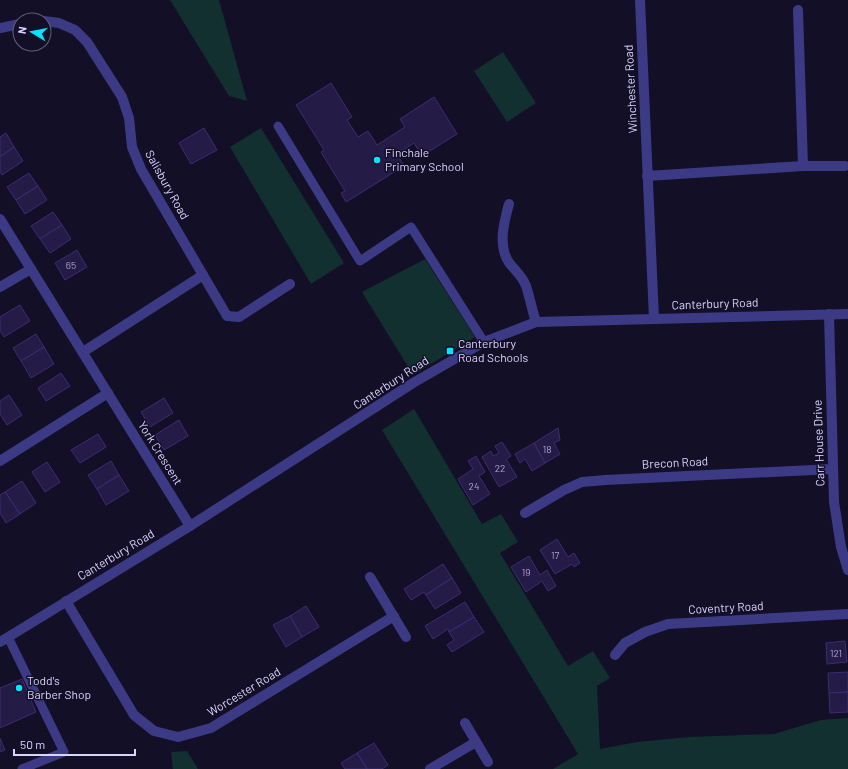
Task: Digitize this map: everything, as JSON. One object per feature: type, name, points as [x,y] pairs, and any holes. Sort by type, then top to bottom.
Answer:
[{"type":"street","name":"Winchester Road","points":[[640,0],[654,319]]},
{"type":"street","points":[[798,10],[803,166]]},
{"type":"street","name":"Salisbury Road","points":[[52,22],[59,23],[75,30],[87,42],[122,97],[128,118],[132,147],[141,169],[227,316],[239,317],[290,284]]},
{"type":"street","points":[[0,28],[12,26]]},
{"type":"street","points":[[647,176],[803,166],[845,166]]},
{"type":"street","points":[[509,204],[503,227],[504,249],[509,262],[520,275],[526,286],[536,322]]},
{"type":"street","name":"York Crescent","points":[[0,219],[190,526]]},
{"type":"street","points":[[0,287],[31,269]]},
{"type":"street","points":[[82,352],[203,275]]},
{"type":"street","name":"Carr House Drive","points":[[829,314],[834,502],[841,547],[848,570]]},
{"type":"street","name":"Canterbury Road","points":[[4,640],[190,526],[413,383],[484,342],[536,322],[848,314]]},
{"type":"street","points":[[0,462],[108,394]]},
{"type":"street","name":"Brecon Road","points":[[525,513],[564,490],[582,482],[833,469]]},
{"type":"street","points":[[370,577],[406,637]]},
{"type":"street","name":"Worcester Road","points":[[66,601],[134,715],[154,731],[178,737],[211,728],[394,616]]},
{"type":"street","name":"Coventry Road","points":[[615,656],[625,643],[645,632],[668,624],[848,614]]},
{"type":"street","points":[[465,723],[488,762]]},
{"type":"street","points":[[430,769],[476,742]]},
{"type":"lane","points":[[278,126],[360,261],[411,227],[484,342]]},
{"type":"lane","points":[[4,640],[64,752],[22,769]]},
{"type":"green space","points":[[170,0],[219,0],[247,101],[229,96]]},
{"type":"green space","points":[[503,52],[536,103],[507,122],[474,71]]},
{"type":"green space","points":[[261,128],[344,263],[311,284],[230,147]]},
{"type":"green space","points":[[425,259],[475,337],[413,375],[362,292]]},
{"type":"green space","points":[[414,409],[482,524],[501,514],[518,542],[500,553],[568,666],[593,651],[610,678],[597,686],[600,749],[637,742],[689,737],[774,734],[821,720],[848,718],[848,769],[553,769],[578,754],[382,430]]},
{"type":"green space","points":[[187,751],[198,769],[173,769],[171,752]]},
{"type":"building","points":[[331,83],[352,117],[347,120],[358,137],[368,131],[377,145],[405,127],[400,119],[434,97],[457,134],[422,156],[414,143],[397,154],[404,166],[346,202],[341,193],[345,191],[321,152],[324,150],[296,105]]},
{"type":"building","points":[[204,128],[217,150],[191,164],[179,143]]},
{"type":"building","points":[[6,133],[14,147],[0,157],[0,137]]},
{"type":"building","points":[[14,147],[23,161],[2,175],[0,172],[0,157]]},
{"type":"building","points":[[29,173],[38,186],[16,200],[7,187]]},
{"type":"building","points":[[38,186],[47,200],[25,214],[16,200]]},
{"type":"building","points":[[53,212],[62,225],[40,239],[31,226]]},
{"type":"building","points":[[62,225],[71,239],[50,253],[40,239]]},
{"type":"building","points":[[77,250],[87,267],[65,280],[55,263]]},
{"type":"building","points":[[20,305],[30,321],[4,337],[0,331],[0,317]]},
{"type":"building","points":[[36,334],[44,347],[21,361],[13,348]]},
{"type":"building","points":[[44,347],[54,364],[31,378],[21,361]]},
{"type":"building","points":[[61,373],[70,386],[46,401],[38,388]]},
{"type":"building","points":[[9,395],[22,415],[7,425],[0,414],[0,401]]},
{"type":"building","points":[[164,398],[173,413],[150,427],[141,412]]},
{"type":"building","points":[[179,420],[188,436],[164,450],[155,435]]},
{"type":"building","points":[[558,428],[560,440],[554,443],[560,454],[545,463],[534,443]]},
{"type":"building","points":[[98,434],[106,447],[80,463],[71,450]]},
{"type":"building","points":[[502,442],[511,456],[506,459],[517,477],[499,487],[482,457],[491,451],[493,456],[499,453],[495,446]]},
{"type":"building","points":[[534,443],[545,463],[532,471],[525,459],[520,463],[515,454]]},
{"type":"building","points":[[476,456],[485,472],[479,476],[490,494],[473,505],[458,479],[473,469],[468,461]]},
{"type":"building","points":[[111,461],[119,475],[97,489],[88,475]]},
{"type":"building","points":[[47,462],[60,482],[45,492],[32,472]]},
{"type":"building","points":[[119,475],[129,491],[106,505],[97,489]]},
{"type":"building","points":[[22,481],[36,503],[20,514],[5,492]]},
{"type":"building","points":[[5,492],[20,514],[6,523],[0,513],[0,495]]},
{"type":"building","points":[[557,539],[568,557],[574,553],[580,563],[574,567],[572,564],[555,574],[540,550]]},
{"type":"building","points":[[529,556],[540,575],[547,570],[556,586],[548,591],[542,581],[526,592],[511,567]]},
{"type":"building","points":[[443,564],[452,578],[426,595],[424,592],[411,600],[404,589]]},
{"type":"building","points":[[452,578],[461,593],[435,609],[426,595]]},
{"type":"building","points":[[465,602],[474,617],[449,632],[448,629],[433,639],[425,626]]},
{"type":"building","points":[[306,606],[319,627],[302,637],[290,616]]},
{"type":"building","points":[[290,616],[302,637],[286,647],[273,625]]},
{"type":"building","points":[[474,617],[484,632],[452,652],[447,645],[454,640],[449,632]]},
{"type":"building","points":[[845,641],[847,662],[827,664],[826,643]]},
{"type":"building","points":[[848,672],[848,692],[829,693],[828,673]]},
{"type":"building","points":[[22,679],[36,712],[0,728],[0,688]]},
{"type":"building","points":[[848,692],[848,712],[830,713],[829,693]]},
{"type":"building","points":[[0,738],[5,750],[0,752]]},
{"type":"building","points":[[374,743],[388,765],[382,769],[367,769],[357,753]]},
{"type":"building","points":[[357,753],[367,769],[345,769],[341,763]]},
{"type":"place","name":"Finchale Primary School","points":[[377,160]]},
{"type":"place","name":"Canterbury Road Schools","points":[[450,351]]},
{"type":"place","name":"Todd's Barber Shop","points":[[19,688]]}]
